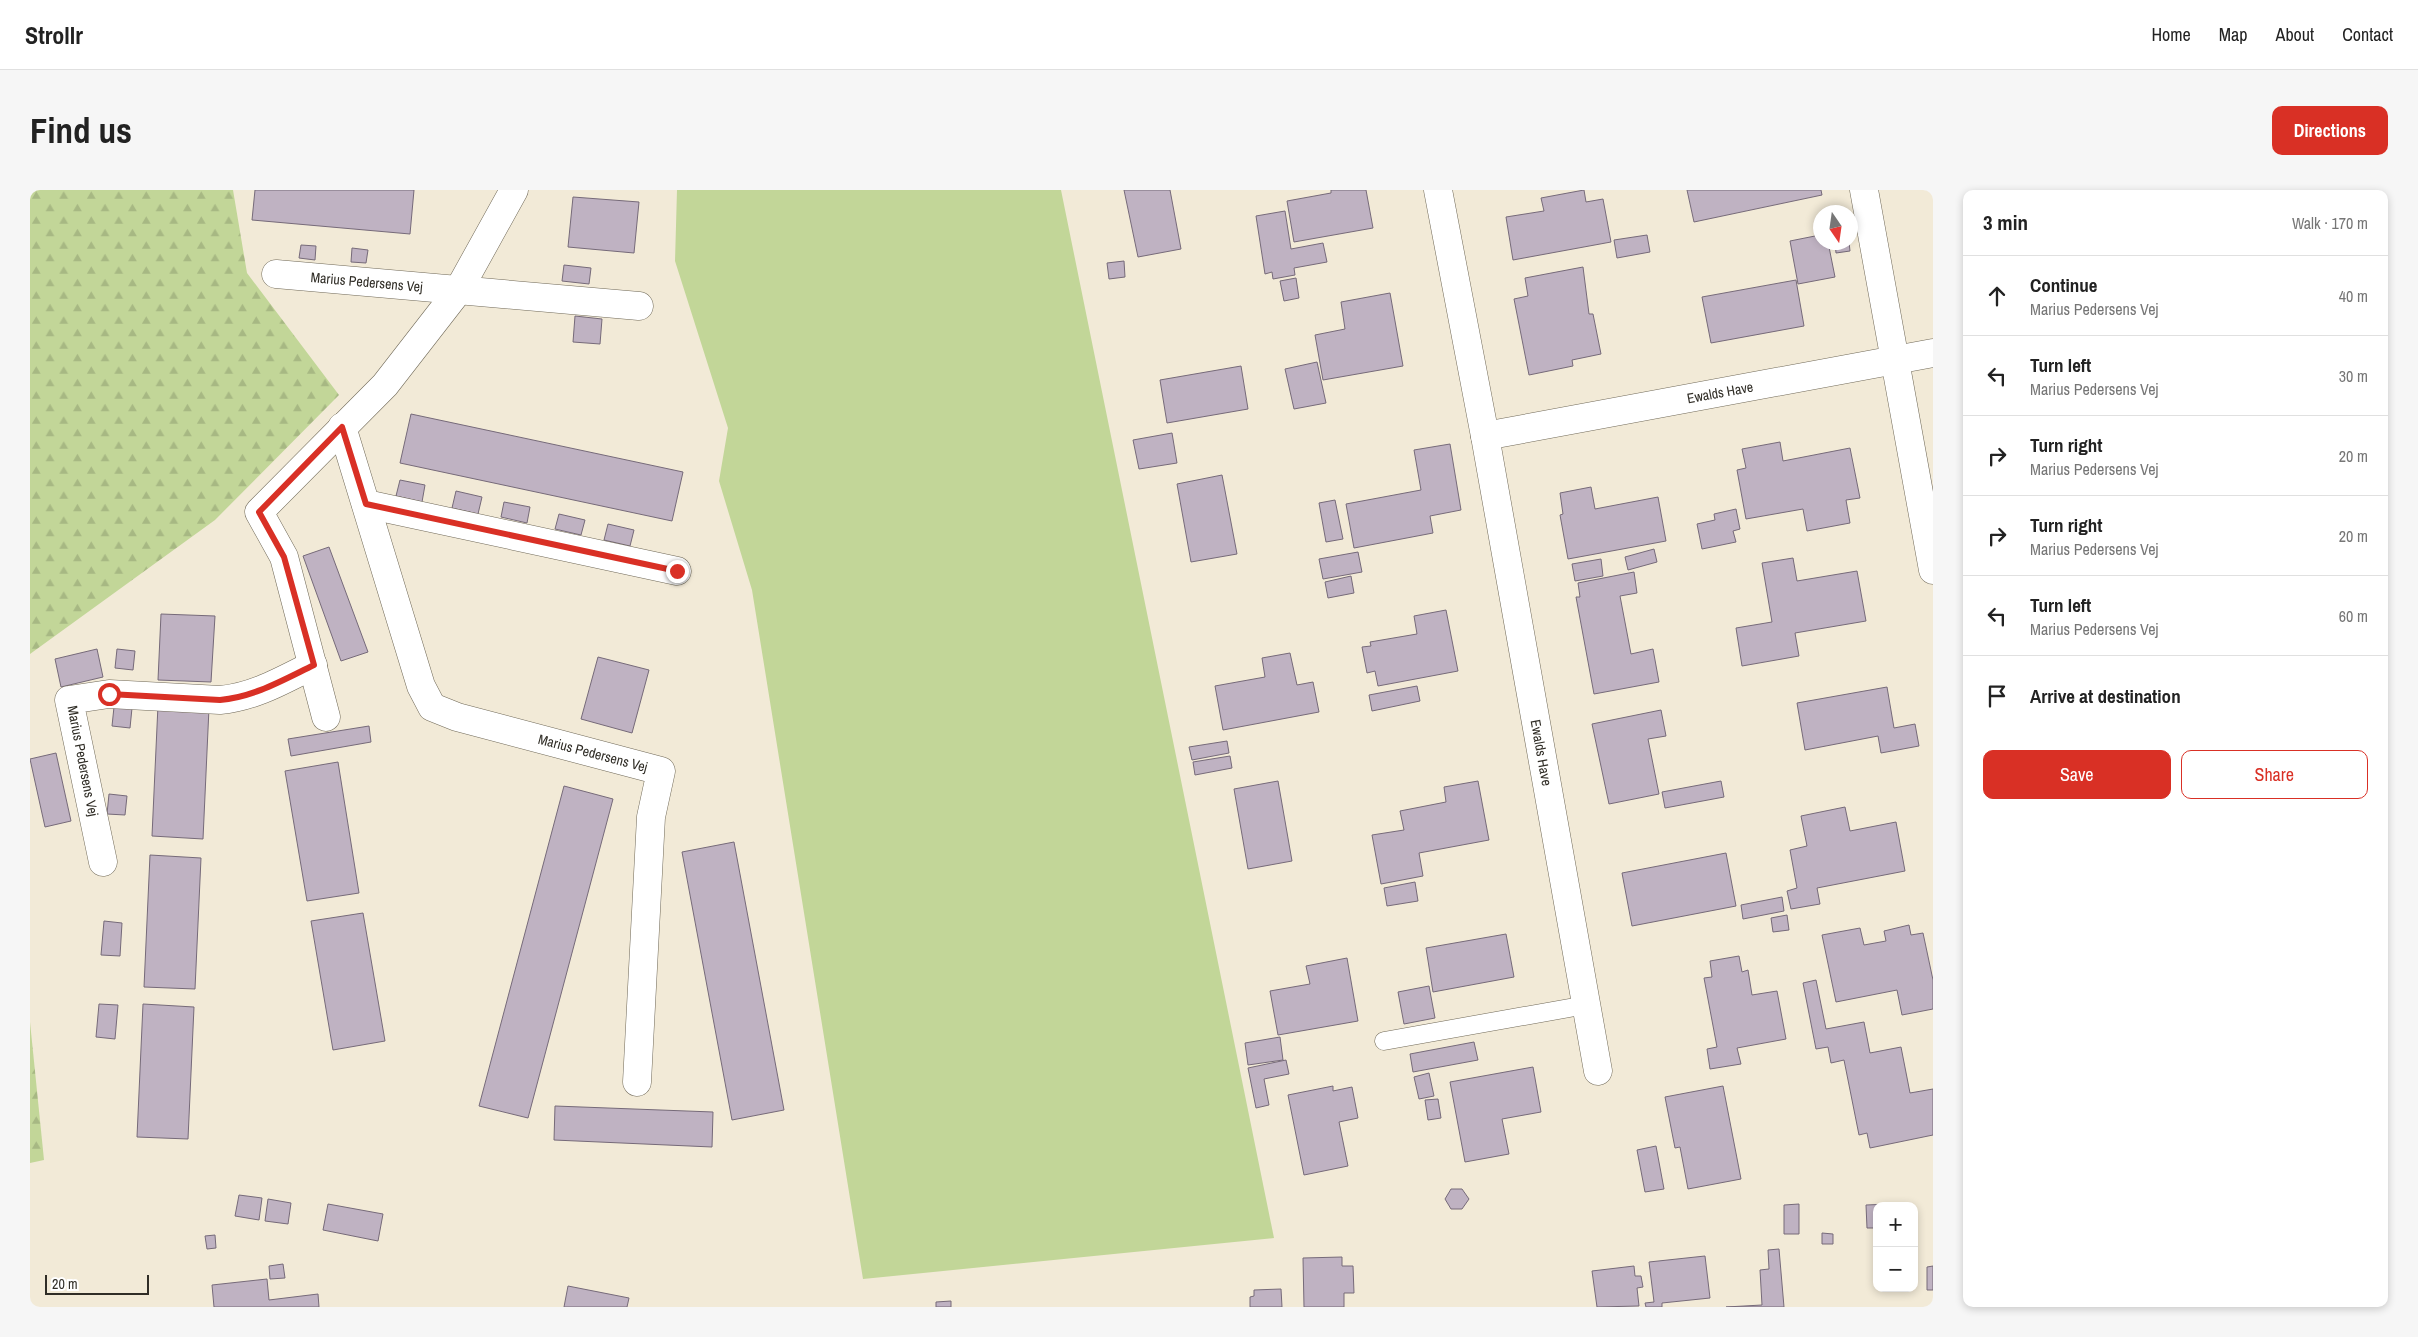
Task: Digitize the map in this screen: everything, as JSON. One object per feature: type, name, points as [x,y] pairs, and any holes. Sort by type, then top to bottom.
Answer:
[{"type":"street","points":[[326,717],[314,665],[284,557],[259,512],[385,385],[458,291],[514,190]]},
{"type":"street","name":"Ewalds Have","points":[[1438,190],[1485,436],[1598,1071]]},
{"type":"street","points":[[1864,190],[1933,570]]},
{"type":"street","name":"Marius Pedersens Vej","points":[[276,274],[639,306]]},
{"type":"street","name":"Ewalds Have","points":[[1485,436],[1933,353]]},
{"type":"street","name":"Marius Pedersens Vej","points":[[342,427],[421,686],[432,706],[457,717],[661,771],[651,817],[637,1082]]},
{"type":"street","points":[[366,504],[677,571]]},
{"type":"street","name":"Marius Pedersens Vej","points":[[103,862],[69,700],[109,694],[220,700],[237,698],[254,694],[314,665]]},
{"type":"lane","points":[[1384,1041],[1586,1005]]},
{"type":"green space","points":[[30,190],[233,190],[247,273],[339,395],[215,520],[30,654]]},
{"type":"green space","points":[[677,190],[1061,190],[1274,1238],[863,1279],[752,590],[719,481],[728,428],[675,261]]},
{"type":"green space","points":[[30,1022],[44,1160],[30,1163]]},
{"type":"building","points":[[255,190],[414,190],[410,234],[252,220]]},
{"type":"building","points":[[1124,190],[1170,190],[1181,249],[1138,257]]},
{"type":"building","points":[[1331,190],[1366,190],[1373,228],[1294,242],[1287,201],[1331,193]]},
{"type":"building","points":[[1584,190],[1586,202],[1603,199],[1611,242],[1513,260],[1506,217],[1544,211],[1541,198]]},
{"type":"building","points":[[1687,190],[1821,190],[1822,195],[1694,222]]},
{"type":"building","points":[[573,197],[639,202],[634,253],[568,247]]},
{"type":"building","points":[[1285,211],[1291,249],[1323,243],[1327,262],[1294,268],[1295,275],[1273,279],[1272,272],[1265,274],[1256,216]]},
{"type":"building","points":[[1647,235],[1650,252],[1617,258],[1614,240]]},
{"type":"building","points":[[1813,236],[1813,250],[1830,250],[1835,277],[1798,284],[1790,241]]},
{"type":"building","points":[[301,245],[316,246],[315,260],[299,258]]},
{"type":"building","points":[[352,248],[368,250],[366,263],[351,262]]},
{"type":"building","points":[[1836,250],[1850,250],[1850,251],[1836,253]]},
{"type":"building","points":[[1124,261],[1125,277],[1109,279],[1107,263]]},
{"type":"building","points":[[564,265],[591,268],[589,284],[562,281]]},
{"type":"building","points":[[1583,267],[1589,314],[1593,314],[1601,354],[1572,360],[1573,366],[1529,375],[1514,299],[1528,296],[1525,278]]},
{"type":"building","points":[[1296,278],[1299,298],[1284,301],[1280,281]]},
{"type":"building","points":[[1796,280],[1804,326],[1711,343],[1702,297]]},
{"type":"building","points":[[1390,293],[1403,366],[1323,380],[1315,335],[1345,329],[1341,302]]},
{"type":"building","points":[[575,316],[602,319],[600,344],[573,342]]},
{"type":"building","points":[[1317,362],[1326,403],[1294,409],[1285,369]]},
{"type":"building","points":[[1241,366],[1248,409],[1167,423],[1160,380]]},
{"type":"building","points":[[411,414],[683,472],[672,521],[400,463]]},
{"type":"building","points":[[1172,433],[1177,463],[1139,469],[1133,440]]},
{"type":"building","points":[[1780,442],[1783,461],[1850,448],[1860,498],[1846,500],[1850,523],[1807,531],[1803,509],[1746,519],[1737,470],[1746,468],[1742,449]]},
{"type":"building","points":[[1450,444],[1461,510],[1430,516],[1433,533],[1354,548],[1346,504],[1421,490],[1414,450]]},
{"type":"building","points":[[1222,475],[1237,554],[1191,562],[1177,484]]},
{"type":"building","points":[[400,480],[425,485],[422,502],[396,496]]},
{"type":"building","points":[[1591,487],[1595,509],[1658,497],[1666,541],[1568,559],[1560,515],[1563,514],[1560,493]]},
{"type":"building","points":[[456,491],[482,497],[478,514],[452,508]]},
{"type":"building","points":[[1335,500],[1343,539],[1326,542],[1319,503]]},
{"type":"building","points":[[504,502],[530,507],[527,523],[501,517]]},
{"type":"building","points":[[1736,509],[1740,529],[1733,531],[1736,542],[1702,549],[1697,524],[1715,520],[1714,514]]},
{"type":"building","points":[[559,514],[585,520],[581,535],[555,529]]},
{"type":"building","points":[[608,524],[634,530],[630,546],[604,540]]},
{"type":"building","points":[[329,547],[368,652],[341,661],[303,556]]},
{"type":"building","points":[[1654,549],[1657,562],[1628,570],[1625,557]]},
{"type":"building","points":[[1358,552],[1362,572],[1323,579],[1319,559]]},
{"type":"building","points":[[1793,558],[1797,581],[1857,571],[1866,621],[1795,633],[1799,656],[1742,666],[1736,628],[1772,622],[1762,563]]},
{"type":"building","points":[[1601,559],[1603,576],[1575,581],[1572,564]]},
{"type":"building","points":[[1634,572],[1637,593],[1620,596],[1631,654],[1653,649],[1659,682],[1594,694],[1576,597],[1580,597],[1578,583]]},
{"type":"building","points":[[1351,576],[1354,593],[1328,598],[1325,582]]},
{"type":"building","points":[[1446,610],[1458,671],[1378,686],[1375,671],[1367,673],[1362,647],[1371,646],[1370,642],[1417,634],[1414,616]]},
{"type":"building","points":[[161,614],[215,616],[211,682],[158,680]]},
{"type":"building","points":[[97,649],[103,677],[61,687],[55,659]]},
{"type":"building","points":[[117,649],[135,651],[133,670],[115,668]]},
{"type":"building","points":[[1290,653],[1297,685],[1313,682],[1319,712],[1223,730],[1215,686],[1265,677],[1262,658]]},
{"type":"building","points":[[598,657],[649,670],[632,733],[581,719]]},
{"type":"building","points":[[1417,686],[1420,701],[1372,711],[1369,695]]},
{"type":"building","points":[[1887,687],[1894,728],[1915,724],[1919,746],[1881,753],[1878,736],[1805,750],[1797,703]]},
{"type":"building","points":[[158,705],[209,708],[203,839],[152,836]]},
{"type":"building","points":[[114,707],[132,708],[130,728],[112,726]]},
{"type":"building","points":[[1661,710],[1666,736],[1648,739],[1659,794],[1609,804],[1592,724]]},
{"type":"building","points":[[369,726],[371,742],[291,756],[288,739]]},
{"type":"building","points":[[1227,741],[1229,753],[1192,760],[1189,747]]},
{"type":"building","points":[[56,753],[71,821],[45,827],[30,759]]},
{"type":"building","points":[[1230,756],[1232,768],[1195,775],[1193,762]]},
{"type":"building","points":[[338,762],[359,893],[307,901],[285,771]]},
{"type":"building","points":[[1278,781],[1292,861],[1248,869],[1234,789]]},
{"type":"building","points":[[1478,781],[1489,840],[1419,853],[1423,876],[1381,884],[1372,835],[1404,830],[1400,811],[1446,802],[1444,787]]},
{"type":"building","points":[[1721,781],[1724,797],[1665,808],[1662,792]]},
{"type":"building","points":[[564,786],[613,799],[528,1118],[479,1106]]},
{"type":"building","points":[[109,794],[127,796],[125,815],[107,814]]},
{"type":"building","points":[[1845,807],[1850,831],[1896,822],[1905,871],[1817,888],[1820,904],[1791,909],[1787,891],[1797,888],[1790,850],[1807,846],[1801,816]]},
{"type":"building","points":[[734,842],[784,1110],[732,1120],[682,852]]},
{"type":"building","points":[[1726,853],[1736,906],[1632,926],[1622,873]]},
{"type":"building","points":[[150,855],[201,858],[195,989],[144,987]]},
{"type":"building","points":[[1415,882],[1418,901],[1387,906],[1384,888]]},
{"type":"building","points":[[1782,897],[1784,911],[1743,919],[1741,905]]},
{"type":"building","points":[[363,913],[385,1041],[333,1050],[311,921]]},
{"type":"building","points":[[1787,915],[1789,930],[1773,932],[1771,918]]},
{"type":"building","points":[[104,921],[122,923],[120,956],[101,955]]},
{"type":"building","points":[[1909,925],[1911,935],[1923,933],[1933,980],[1933,1009],[1902,1015],[1897,990],[1836,1002],[1822,935],[1860,928],[1864,945],[1886,941],[1884,931]]},
{"type":"building","points":[[1506,934],[1514,977],[1433,992],[1426,948]]},
{"type":"building","points":[[1739,956],[1742,972],[1748,970],[1752,995],[1777,991],[1786,1039],[1737,1048],[1741,1064],[1710,1069],[1707,1049],[1717,1047],[1704,978],[1712,977],[1710,961]]},
{"type":"building","points":[[1347,958],[1358,1021],[1278,1035],[1270,991],[1310,984],[1306,966]]},
{"type":"building","points":[[1816,980],[1826,1029],[1864,1022],[1870,1053],[1901,1047],[1910,1093],[1933,1089],[1933,1135],[1870,1148],[1867,1133],[1859,1135],[1844,1060],[1831,1063],[1828,1047],[1816,1049],[1803,983]]},
{"type":"building","points":[[1429,986],[1435,1018],[1404,1024],[1398,992]]},
{"type":"building","points":[[99,1004],[118,1005],[115,1039],[96,1037]]},
{"type":"building","points":[[143,1004],[194,1007],[188,1139],[137,1137]]},
{"type":"building","points":[[1280,1037],[1283,1060],[1248,1065],[1245,1043]]},
{"type":"building","points":[[1474,1042],[1478,1060],[1413,1072],[1410,1054]]},
{"type":"building","points":[[1286,1060],[1289,1074],[1264,1079],[1269,1105],[1256,1108],[1248,1068]]},
{"type":"building","points":[[1533,1067],[1541,1112],[1502,1119],[1509,1154],[1465,1162],[1450,1082]]},
{"type":"building","points":[[1429,1073],[1434,1096],[1419,1099],[1414,1077]]},
{"type":"building","points":[[1333,1086],[1333,1091],[1352,1087],[1358,1118],[1339,1122],[1348,1166],[1304,1175],[1288,1095]]},
{"type":"building","points":[[1723,1086],[1741,1179],[1688,1189],[1680,1147],[1675,1148],[1665,1097]]},
{"type":"building","points":[[1438,1099],[1441,1118],[1428,1120],[1425,1100]]},
{"type":"building","points":[[555,1106],[713,1112],[712,1147],[554,1140]]},
{"type":"building","points":[[1656,1146],[1664,1189],[1645,1192],[1637,1150]]},
{"type":"building","points":[[1451,1189],[1462,1189],[1469,1199],[1462,1209],[1451,1209],[1445,1199]]},
{"type":"building","points":[[239,1195],[262,1198],[259,1220],[235,1216]]},
{"type":"building","points":[[268,1199],[291,1203],[288,1224],[265,1221]]},
{"type":"building","points":[[328,1204],[383,1214],[378,1241],[323,1230]]},
{"type":"building","points":[[1799,1204],[1799,1234],[1784,1234],[1784,1205]]},
{"type":"building","points":[[1866,1205],[1873,1205],[1873,1228],[1867,1228]]},
{"type":"building","points":[[1822,1233],[1833,1234],[1833,1244],[1822,1244]]},
{"type":"building","points":[[215,1235],[216,1248],[207,1249],[205,1236]]},
{"type":"building","points":[[1779,1249],[1784,1307],[1726,1307],[1762,1305],[1760,1270],[1769,1269],[1768,1250]]},
{"type":"building","points":[[1705,1256],[1710,1298],[1662,1303],[1662,1307],[1646,1307],[1645,1303],[1654,1302],[1649,1262]]},
{"type":"building","points":[[1342,1257],[1342,1266],[1353,1266],[1354,1293],[1344,1293],[1344,1307],[1304,1307],[1303,1258]]},
{"type":"building","points":[[283,1264],[285,1278],[270,1279],[269,1266]]},
{"type":"building","points":[[1634,1266],[1635,1276],[1641,1276],[1643,1287],[1637,1288],[1639,1306],[1597,1307],[1592,1271]]},
{"type":"building","points":[[1933,1266],[1933,1290],[1927,1290],[1927,1267]]},
{"type":"building","points":[[267,1279],[269,1300],[318,1294],[319,1307],[214,1307],[212,1285]]},
{"type":"building","points":[[568,1286],[629,1298],[627,1307],[564,1307]]},
{"type":"building","points":[[1281,1289],[1282,1307],[1250,1307],[1250,1297],[1254,1296],[1254,1290]]},
{"type":"building","points":[[951,1301],[951,1307],[936,1307],[936,1302]]},
{"type":"route","points":[[109,694],[220,700],[237,698],[254,694],[314,665],[284,557],[259,512],[342,427],[366,504],[677,571]]}]
